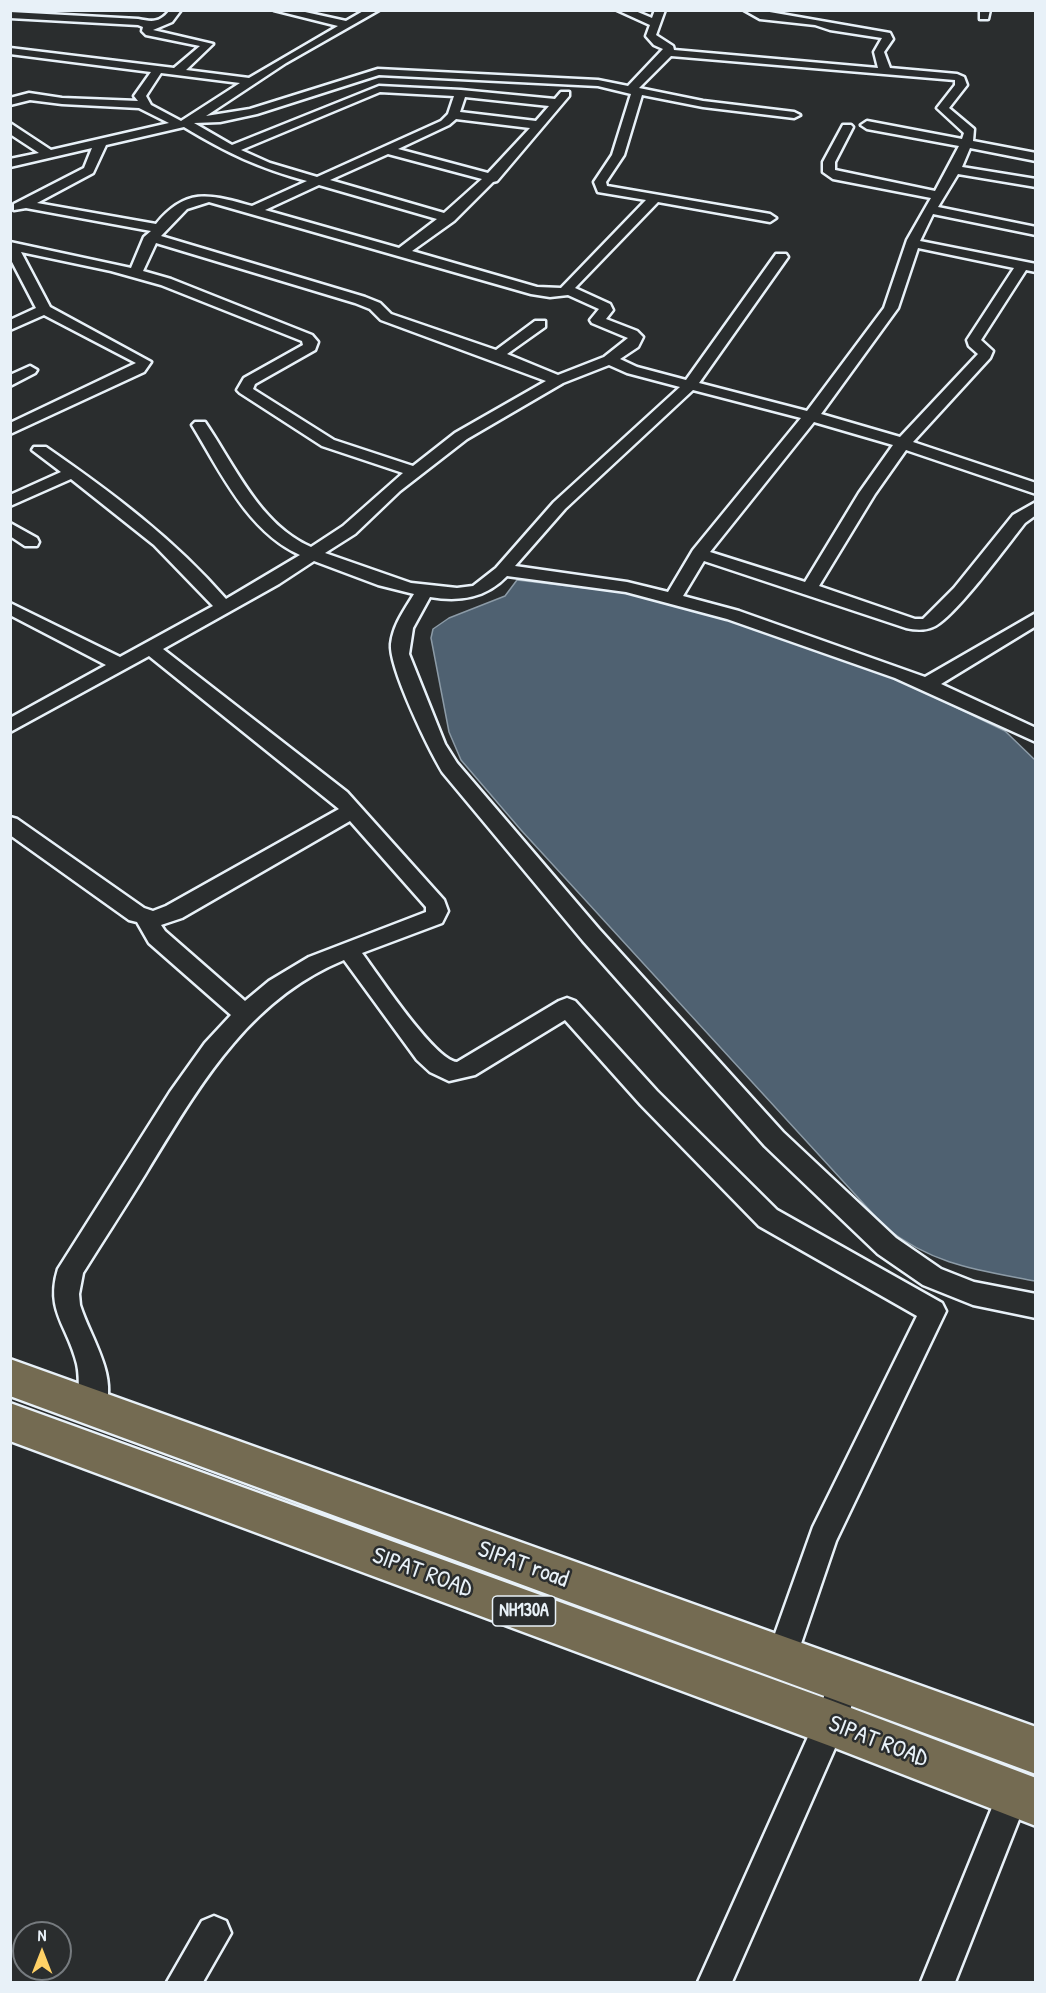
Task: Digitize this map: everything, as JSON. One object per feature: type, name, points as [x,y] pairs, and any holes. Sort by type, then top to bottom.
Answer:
[{"type":"highway","name":"SIPAT road","points":[[10,1377],[1035,1751]]},
{"type":"highway","name":"SIPAT ROAD","points":[[10,1422],[830,1723],[1024,1798]]},
{"type":"highway","points":[[148,1473],[170,1434]]},
{"type":"street","points":[[176,10],[168,20],[150,27],[147,32],[208,44],[178,71]]},
{"type":"street","points":[[279,10],[348,25]]},
{"type":"street","points":[[187,122],[249,81],[374,10]]},
{"type":"street","points":[[622,10],[655,23]]},
{"type":"street","points":[[660,10],[651,36],[658,43],[669,48],[668,52]]},
{"type":"street","points":[[749,10],[760,16],[817,22],[835,28],[885,35],[888,39],[879,52],[885,71]]},
{"type":"street","points":[[11,12],[113,16],[150,27]]},
{"type":"street","points":[[10,51],[249,81]]},
{"type":"street","points":[[668,52],[713,58],[960,79],[961,85],[943,108],[969,130],[966,143],[913,243],[899,294],[891,308],[812,415],[735,506],[699,554],[673,598]]},
{"type":"street","points":[[668,52],[633,91],[618,155],[599,185],[610,192],[770,218]]},
{"type":"street","points":[[147,107],[140,96],[159,68]]},
{"type":"street","points":[[10,163],[187,122],[253,112],[372,73],[576,81],[794,116]]},
{"type":"street","points":[[401,253],[449,218],[493,178],[576,81]]},
{"type":"street","points":[[231,150],[340,106],[370,91],[388,88],[461,93],[557,104]]},
{"type":"street","points":[[254,210],[436,127],[453,115],[461,93]]},
{"type":"street","points":[[10,102],[30,96],[62,101],[147,107],[187,122],[231,150],[266,166],[317,183],[449,218]]},
{"type":"street","points":[[453,115],[540,125]]},
{"type":"street","points":[[867,125],[1035,157]]},
{"type":"street","points":[[847,127],[829,162],[829,172],[837,176],[937,195]]},
{"type":"street","points":[[12,130],[49,154]]},
{"type":"street","points":[[10,211],[89,170],[99,144]]},
{"type":"street","points":[[388,150],[493,178]]},
{"type":"street","points":[[953,169],[1035,183]]},
{"type":"street","points":[[10,726],[313,555],[349,530],[413,471],[461,436],[558,380],[609,360],[633,344],[636,337],[601,323],[597,320],[606,310],[605,307],[570,291],[550,293],[536,291],[219,199],[198,199],[180,209],[154,233],[135,273]]},
{"type":"street","points":[[570,291],[570,284],[654,199]]},
{"type":"street","points":[[24,204],[154,233],[360,300],[375,306],[386,316],[499,356],[558,380]]},
{"type":"street","points":[[929,209],[1035,231]]},
{"type":"street","points":[[809,589],[867,493],[903,443],[985,355],[986,351],[974,343],[974,340],[1029,267],[913,243]]},
{"type":"street","points":[[11,246],[135,273],[194,292],[307,338],[311,342],[310,347],[249,381],[245,390],[328,443],[413,471]]},
{"type":"street","points":[[10,429],[139,369],[144,362],[44,310],[11,246]]},
{"type":"street","points":[[200,425],[250,502],[280,537],[313,555],[425,591],[450,595],[478,591],[503,570],[546,519],[690,385],[759,283],[781,257]]},
{"type":"street","points":[[10,326],[44,310]]},
{"type":"street","points":[[499,356],[503,350],[540,324]]},
{"type":"street","points":[[609,360],[632,370],[812,415],[903,443],[1035,489]]},
{"type":"street","points":[[10,382],[30,370]]},
{"type":"street","points":[[40,450],[126,512],[186,563],[223,607]]},
{"type":"street","points":[[10,501],[72,473]]},
{"type":"street","points":[[699,554],[912,624],[929,623],[960,592],[1019,519],[1035,507]]},
{"type":"street","points":[[10,528],[31,542]]},
{"type":"street","points":[[503,570],[627,587],[673,598],[825,645],[927,684],[1035,735]]},
{"type":"street","points":[[425,591],[404,625],[399,640],[400,654],[435,744],[450,768],[591,935],[774,1139],[887,1246],[932,1277],[973,1293],[1035,1306]]},
{"type":"street","points":[[10,608],[119,664]]},
{"type":"street","points":[[927,684],[1035,618]]},
{"type":"street","points":[[93,1406],[90,1361],[65,1302],[64,1287],[185,1086],[216,1045],[245,1014],[304,969],[426,921],[434,917],[437,911],[436,904],[353,810],[267,738],[149,647]]},
{"type":"street","points":[[146,918],[164,917],[174,912],[353,810]]},
{"type":"street","points":[[10,824],[146,918],[158,937],[245,1014]]},
{"type":"street","points":[[349,951],[408,1031],[432,1058],[449,1071],[458,1072],[467,1068],[567,1007],[649,1098],[768,1218],[933,1311],[823,1537],[781,1659]]},
{"type":"street","points":[[715,1983],[830,1723],[844,1682]]},
{"type":"street","points":[[938,1983],[1024,1798]]},
{"type":"street","points":[[184,1983],[214,1933]]},
{"type":"water","points":[[517,580],[620,592],[687,607],[869,665],[1005,731],[1035,760],[1035,1281],[975,1269],[939,1258],[903,1240],[885,1227],[521,830],[461,760],[449,732],[431,638],[433,629],[449,618],[505,596]]}]
